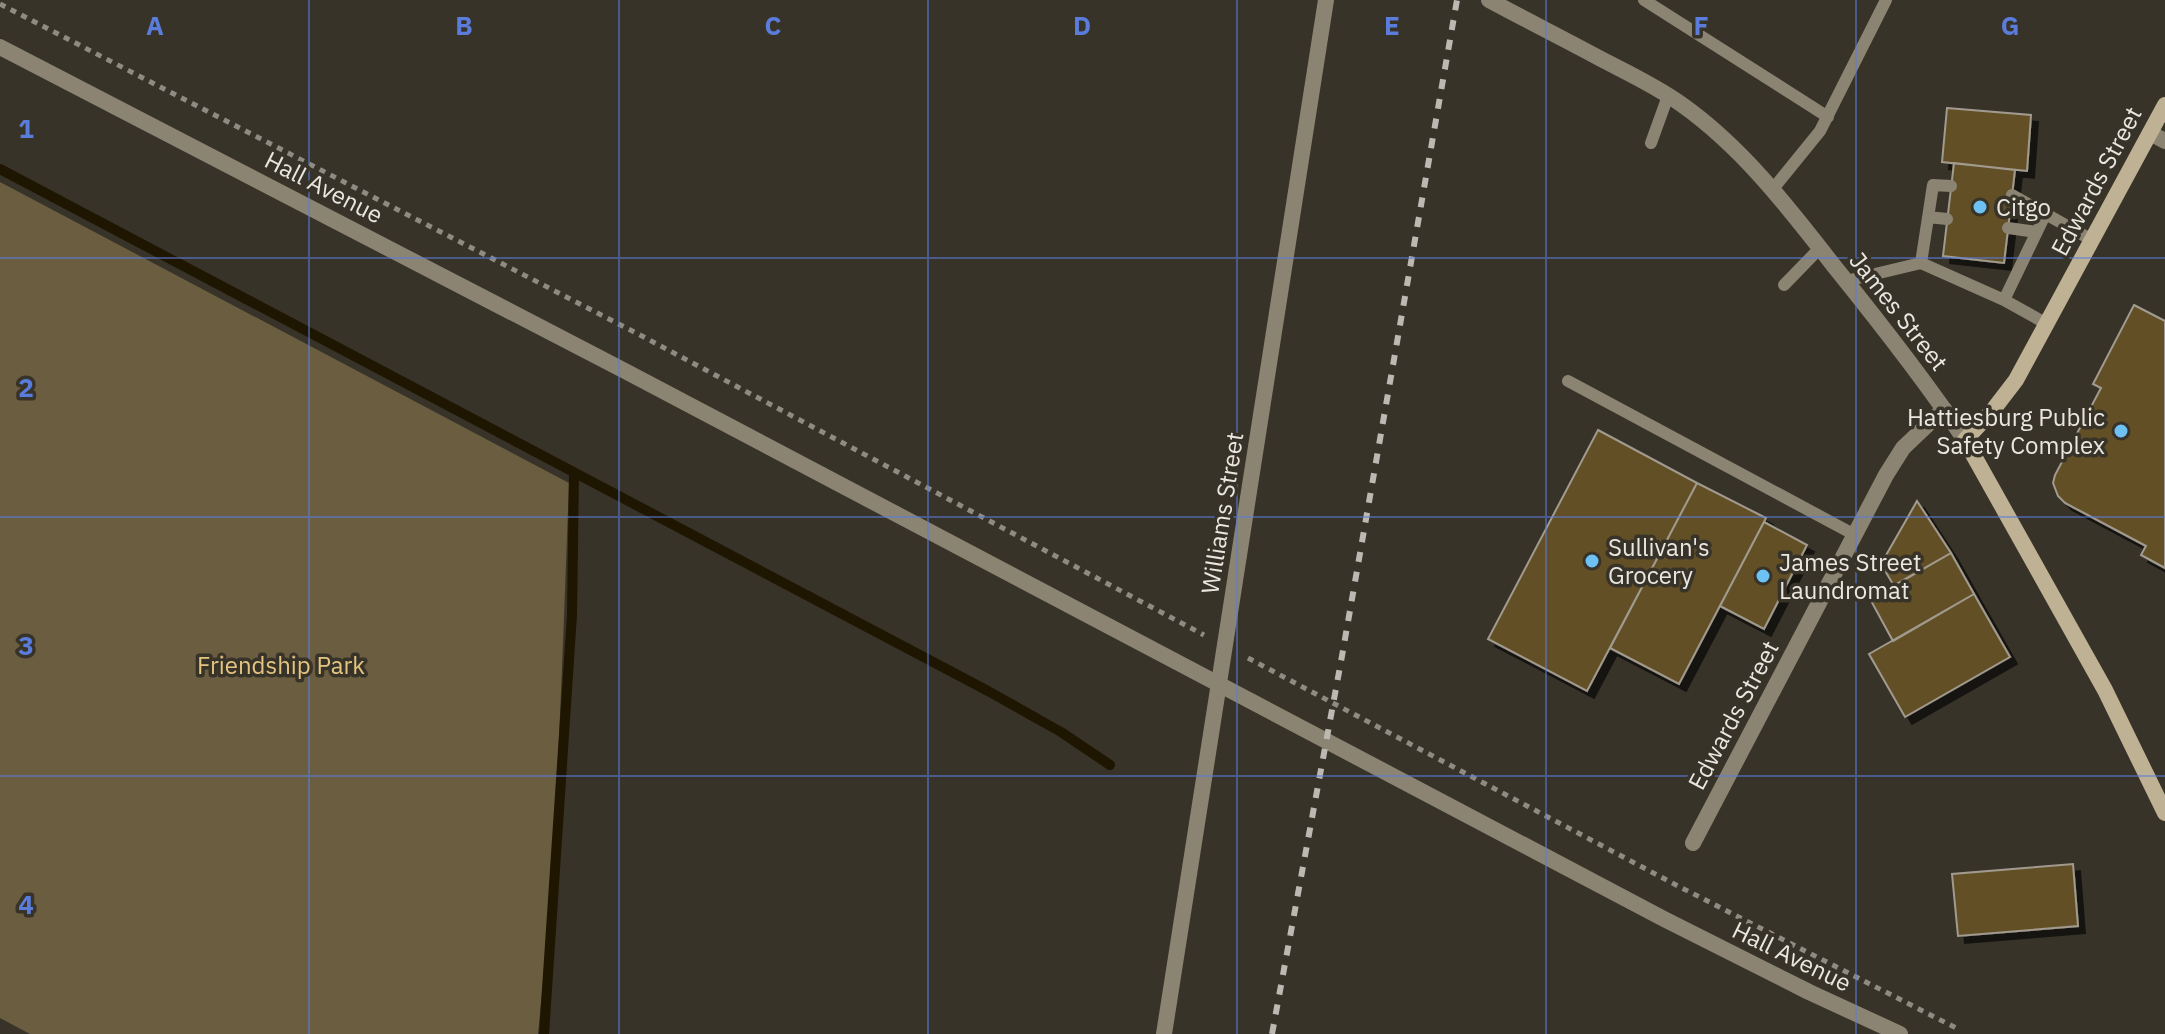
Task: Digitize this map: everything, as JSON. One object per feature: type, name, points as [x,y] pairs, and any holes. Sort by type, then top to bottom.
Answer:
[{"type":"main road","name":"Edwards Street","points":[[1965,440],[2016,380],[2092,240],[2157,137],[2165,105]]},
{"type":"main road","name":"James Street","points":[[1965,440],[2105,690],[2165,813]]},
{"type":"street","name":"Williams Street","points":[[1164,1034],[1326,0]]},
{"type":"street","name":"James Street","points":[[1489,0],[1647,83],[1709,125],[1773,189],[1906,357],[1965,440]]},
{"type":"street","name":"Hall Avenue","points":[[0,47],[625,371],[1664,919],[1900,1034]]},
{"type":"street","name":"Edwards Street","points":[[1693,843],[1903,448],[1944,409]]},
{"type":"lane","points":[[1644,0],[1828,117]]},
{"type":"lane","points":[[1773,189],[1820,131],[1886,0]]},
{"type":"lane","points":[[1651,143],[1668,96]]},
{"type":"lane","points":[[1921,263],[1933,185],[1951,186]]},
{"type":"lane","points":[[2012,195],[2092,240]]},
{"type":"lane","points":[[2004,300],[2046,213]]},
{"type":"lane","points":[[1928,217],[1947,219]]},
{"type":"lane","points":[[2008,228],[2037,232]]},
{"type":"lane","points":[[1784,285],[1820,248]]},
{"type":"lane","points":[[1846,281],[1921,263],[2004,300],[2047,324]]},
{"type":"lane","points":[[1568,381],[1855,535]]},
{"type":"path","points":[[0,4],[640,335],[1215,641]]},
{"type":"path","points":[[1243,655],[1678,886],[1960,1030]]},
{"type":"green space","name":"Friendship Park","points":[[0,182],[569,483],[554,828],[538,1034],[30,1034],[0,1018]]},
{"type":"building","points":[[1947,108],[2031,115],[2027,171],[1942,162]]},
{"type":"building","name":"Citgo","points":[[1954,163],[2015,170],[2004,263],[1943,256]]},
{"type":"building","name":"Hattiesburg Public Safety Complex","points":[[2134,305],[2165,321],[2165,568],[2141,555],[2146,546],[2065,503],[2058,496],[2053,483],[2101,388],[2093,384]]},
{"type":"building","name":"Hattiesburg Public Safety Complex","points":[[2134,305],[2165,321],[2165,568],[2141,555],[2146,546],[2065,503],[2058,496],[2053,483],[2101,388],[2093,384]]},
{"type":"building","name":"Sullivan's Grocery","points":[[1598,430],[1697,483],[1587,691],[1488,639]]},
{"type":"building","points":[[1697,483],[1766,518],[1679,684],[1610,648]]},
{"type":"building","points":[[1917,501],[1951,553],[1894,586],[1881,564]]},
{"type":"building","name":"James Street Laundromat","points":[[1764,522],[1807,545],[1764,629],[1720,606]]},
{"type":"building","points":[[1951,553],[1974,594],[1893,641],[1870,599]]},
{"type":"building","points":[[1974,594],[2010,657],[1905,717],[1869,654]]},
{"type":"building","points":[[2073,864],[2078,926],[1958,936],[1952,874]]},
{"type":"waterway","points":[[0,169],[988,691],[1061,732],[1110,765]]},
{"type":"waterway","points":[[544,1034],[572,615],[574,473]]},
{"type":"railway","points":[[1272,1034],[1457,0]]},
{"type":"place","name":"Citgo","points":[[1980,207]]},
{"type":"place","name":"Hattiesburg Public Safety Complex","points":[[2121,431]]},
{"type":"place","name":"Sullivan's Grocery","points":[[1592,561]]},
{"type":"place","name":"James Street Laundromat","points":[[1763,576]]}]
